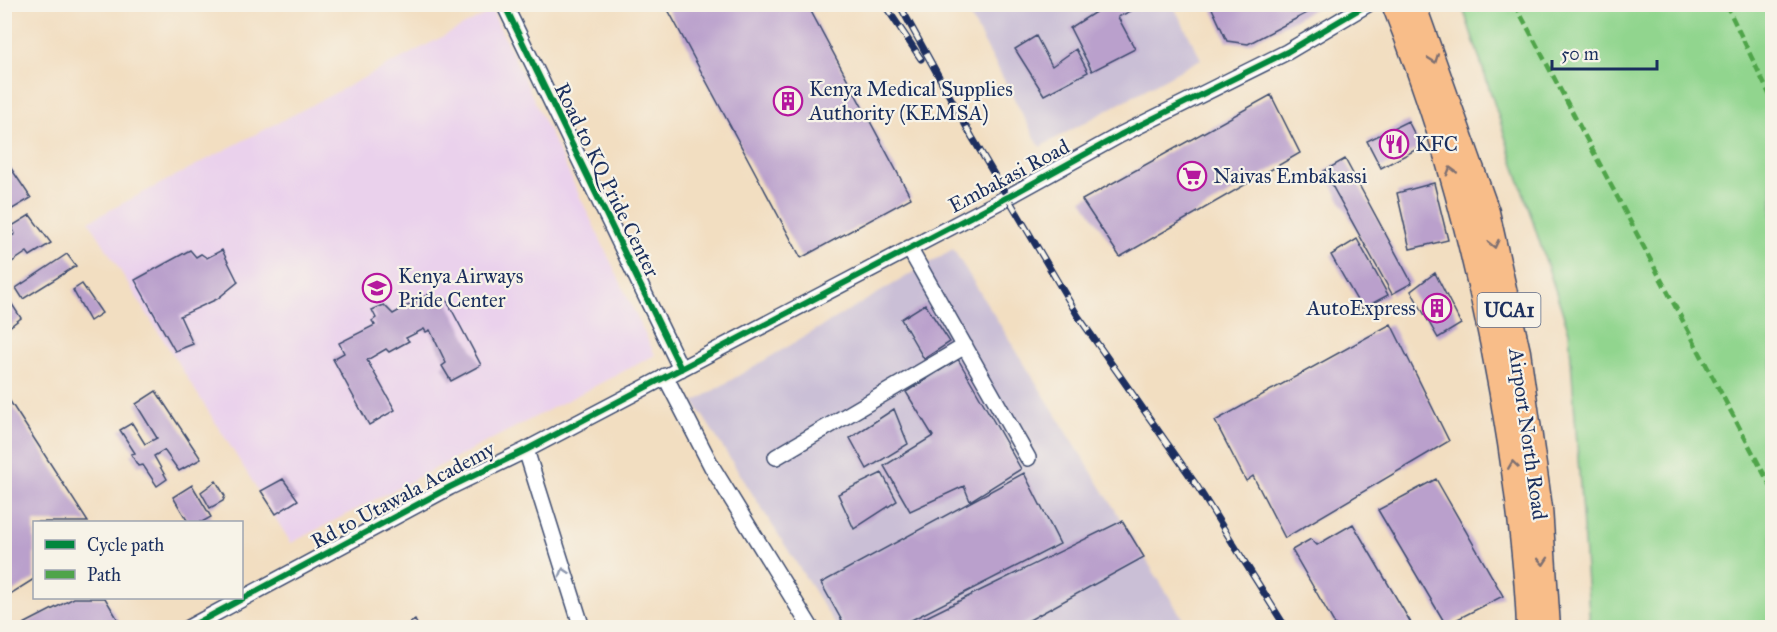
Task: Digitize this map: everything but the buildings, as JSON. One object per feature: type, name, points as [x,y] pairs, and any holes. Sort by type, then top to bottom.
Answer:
[{"type":"main road","name":"Airport North Road","points":[[1394,4],[1446,155],[1478,268],[1502,394],[1522,524],[1529,627]]},
{"type":"main road","name":"Airport North Road","points":[[1413,4],[1487,212],[1518,352],[1540,507],[1548,627]]},
{"type":"street","name":"Road to KQ Pride Center","points":[[504,4],[681,369]]},
{"type":"street","name":"Embakasi Road","points":[[665,376],[1008,197],[1120,135],[1287,52],[1368,4]]},
{"type":"street","points":[[909,248],[1028,458]]},
{"type":"street","points":[[776,457],[964,346]]},
{"type":"street","points":[[665,376],[712,467],[811,627]]},
{"type":"street","name":"Rd to Utawala Academy","points":[[243,598],[440,492],[526,450],[665,376]]},
{"type":"street","points":[[526,450],[582,627]]},
{"type":"street","name":"Rd to Utawala Academy","points":[[188,627],[240,599]]},
{"type":"shaded area","points":[[964,5],[1173,5],[1201,59],[1040,147]]},
{"type":"shaded area","name":"Kenya Airways Pride Center","points":[[492,11],[655,355],[291,543],[89,221]]},
{"type":"shaded area","points":[[953,249],[1188,627],[837,627],[694,402]]},
{"type":"green space","points":[[1462,5],[1772,5],[1772,627],[1590,627],[1569,332]]},
{"type":"railway","points":[[884,4],[921,59]]},
{"type":"railway","points":[[899,4],[972,137],[1078,316],[1197,486],[1286,628]]},
{"type":"marked path","points":[[1515,4],[1772,489]]},
{"type":"marked path","points":[[1726,4],[1772,100]]},
{"type":"cycle path","points":[[504,4],[681,369]]},
{"type":"cycle path","points":[[243,598],[450,487],[526,450],[1008,197],[1120,135],[1287,52],[1368,4]]},
{"type":"cycle path","points":[[188,628],[242,599]]},
{"type":"place","name":"Kenya Medical Supplies Authority (KEMSA)","points":[[788,101]]},
{"type":"place","name":"KFC","points":[[1394,144]]},
{"type":"place","name":"Naivas Embakassi","points":[[1192,176]]},
{"type":"place","name":"Kenya Airways Pride Center","points":[[377,288]]},
{"type":"place","name":"AutoExpress","points":[[1437,308]]}]
